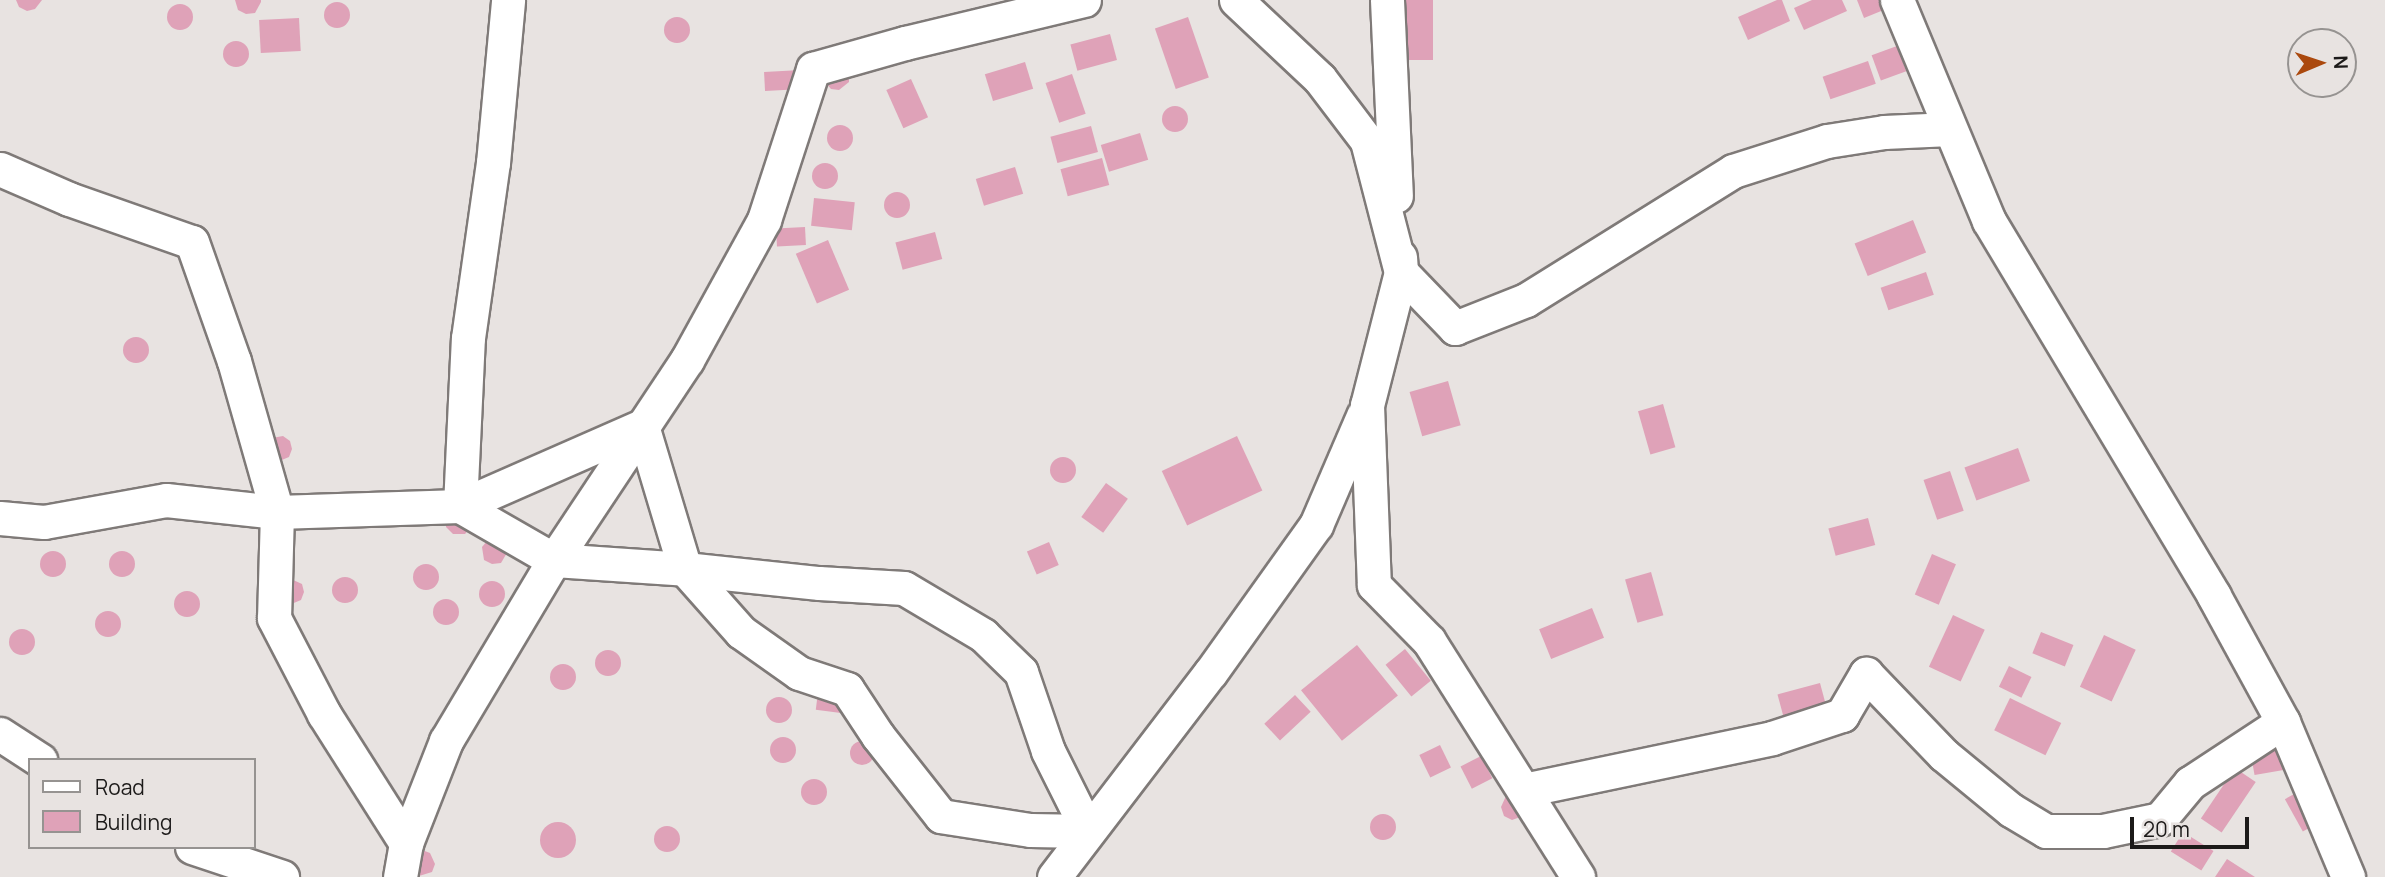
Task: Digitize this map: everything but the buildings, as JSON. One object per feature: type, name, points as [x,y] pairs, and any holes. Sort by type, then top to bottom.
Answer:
[{"type":"street","points":[[460,506],[468,338],[493,163],[508,0]]},
{"type":"street","points":[[400,877],[406,843],[446,741],[554,560],[687,360],[764,220],[813,69],[1084,0]]},
{"type":"street","points":[[1236,0],[1320,79],[1367,141],[1401,272],[1455,328],[1526,300],[1733,171],[1827,141],[1884,132],[1950,129]]},
{"type":"street","points":[[1054,877],[1211,672],[1316,524],[1367,405],[1401,272],[1387,0]]},
{"type":"street","points":[[1897,0],[1989,221],[2214,596],[2283,722],[2348,877]]},
{"type":"street","points":[[0,169],[69,199],[192,242],[234,360],[277,512],[274,618],[324,714],[406,843]]},
{"type":"street","points":[[1367,405],[1374,585],[1429,641],[1578,877]]},
{"type":"street","points":[[0,518],[44,522],[166,500],[277,512],[460,506],[642,426]]},
{"type":"street","points":[[642,426],[685,569],[741,632],[799,673],[847,689],[878,736],[942,816],[1030,830],[1088,831]]},
{"type":"street","points":[[460,506],[554,560],[904,588],[983,635],[1021,672],[1048,751],[1088,831]]},
{"type":"street","points":[[1524,790],[1772,738],[1842,715],[1866,674],[1944,755],[2011,810],[2046,831],[2103,831],[2160,819],[2190,783],[2283,722]]},
{"type":"street","points":[[0,734],[37,758]]},
{"type":"street","points":[[198,849],[282,877]]}]
